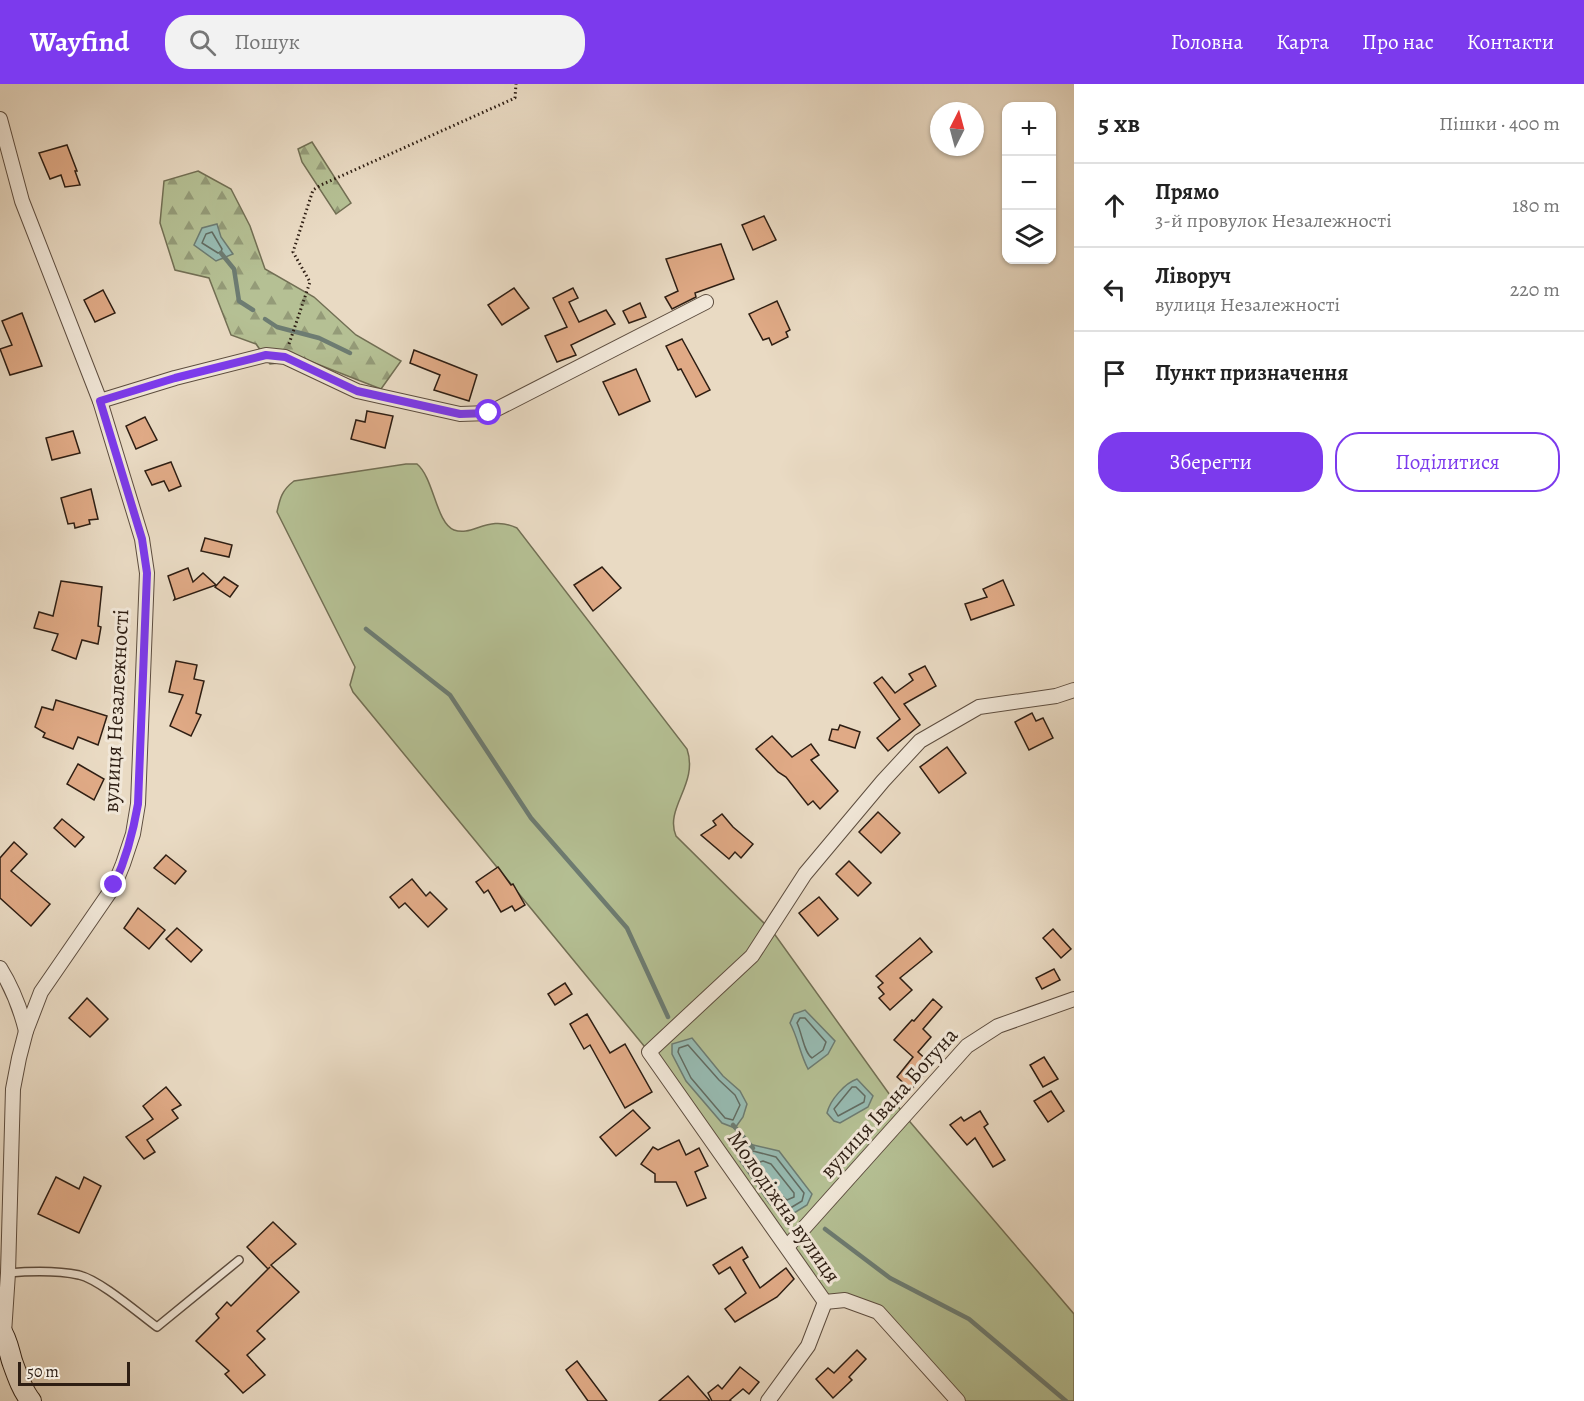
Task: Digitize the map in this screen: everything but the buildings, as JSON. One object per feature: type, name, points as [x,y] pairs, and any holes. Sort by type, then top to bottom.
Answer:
[{"type":"street","name":"вулиця Незалежності","points":[[0,119],[22,201],[100,401],[142,539],[147,573],[138,804],[133,834],[114,885],[41,992],[26,1031],[13,1089],[2,1331],[26,1395],[31,1401]]},
{"type":"street","points":[[100,401],[175,378],[266,355],[285,357],[357,391],[460,414],[489,413],[706,302]]},
{"type":"street","name":"Молодіжна вулиця","points":[[958,1401],[878,1312],[845,1300],[825,1302],[648,1052],[752,956],[805,874],[883,781],[920,741],[979,707],[1056,696],[1074,690]]},
{"type":"street","points":[[0,968],[12,986],[20,1005],[26,1031]]},
{"type":"street","name":"вулиця Івана Богуна","points":[[787,1247],[967,1046],[998,1026],[1074,999]]},
{"type":"street","points":[[768,1401],[808,1346],[825,1302]]},
{"type":"lane","points":[[4,1272],[46,1271],[81,1275],[105,1289],[158,1327],[239,1260]]},
{"type":"path","points":[[285,357],[310,282],[293,252],[313,190],[515,98],[516,84]]},
{"type":"green space","points":[[312,142],[351,203],[336,214],[302,162],[298,149]]},
{"type":"green space","points":[[198,171],[231,189],[250,226],[265,269],[314,297],[356,335],[401,361],[381,389],[307,360],[270,364],[256,344],[231,335],[209,278],[175,270],[160,223],[164,181]]},
{"type":"green space","points":[[417,464],[423,471],[443,519],[454,530],[468,531],[498,523],[517,528],[687,749],[689,773],[674,816],[676,836],[773,932],[905,1116],[1074,1314],[1074,1401],[958,1401],[878,1312],[825,1302],[649,1052],[353,692],[350,685],[355,667],[277,512],[278,507],[284,491],[294,481]]},
{"type":"water","points":[[217,224],[221,237],[233,254],[216,261],[194,245],[202,228]]},
{"type":"water","points":[[805,1010],[835,1041],[828,1054],[808,1069],[790,1023],[794,1014]]},
{"type":"water","points":[[692,1038],[723,1076],[740,1091],[747,1104],[743,1117],[735,1128],[722,1123],[686,1081],[672,1054],[672,1044]]},
{"type":"water","points":[[857,1079],[873,1096],[868,1107],[840,1123],[834,1121],[827,1113],[831,1103],[843,1088]]},
{"type":"water","points":[[749,1144],[779,1151],[812,1194],[807,1205],[786,1218],[769,1203],[738,1158]]},
{"type":"waterway","points":[[221,253],[234,269],[239,301],[253,310]]},
{"type":"waterway","points":[[265,319],[277,327],[319,338],[350,353]]},
{"type":"waterway","points":[[366,629],[450,695],[531,818],[627,928],[668,1017]]},
{"type":"waterway","points":[[733,1125],[753,1148]]},
{"type":"waterway","points":[[825,1229],[890,1278],[969,1319],[1066,1401]]},
{"type":"route","points":[[114,885],[133,834],[138,804],[147,573],[142,539],[100,401],[175,378],[266,355],[285,357],[357,391],[460,414],[489,413]]}]
